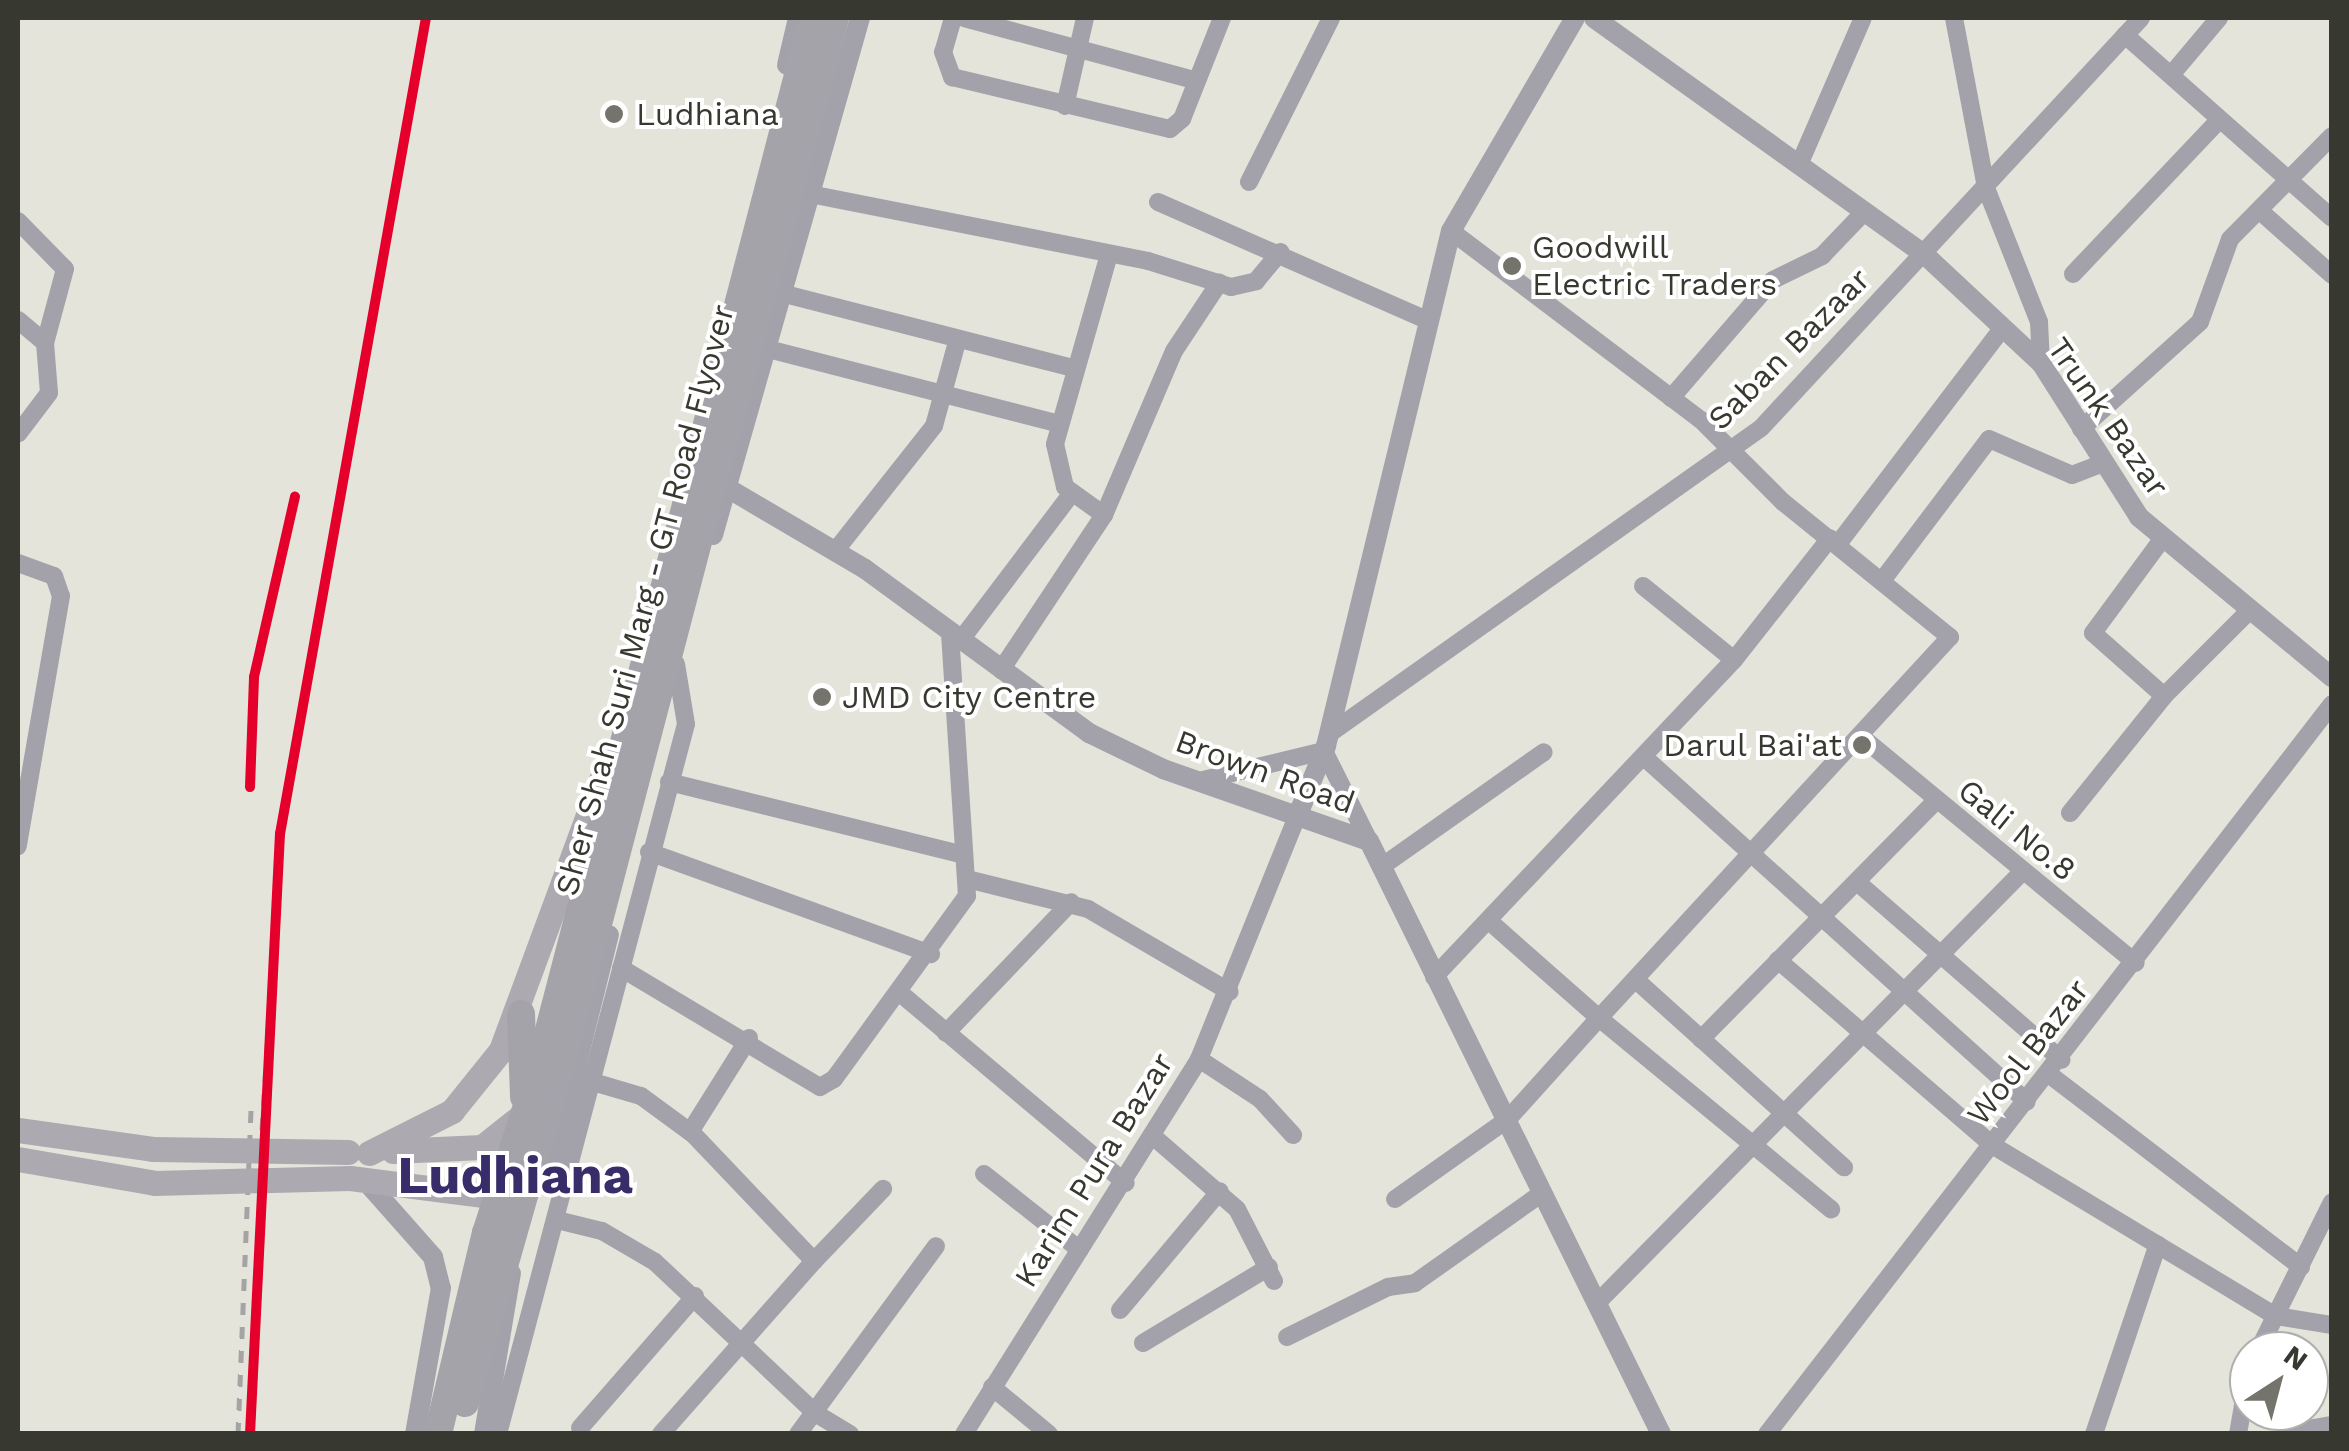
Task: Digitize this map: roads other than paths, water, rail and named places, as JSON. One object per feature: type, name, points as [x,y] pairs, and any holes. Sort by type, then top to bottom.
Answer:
[{"type":"main road","name":"Sher Shah Suri Marg - GT Road Flyover","points":[[512,1198],[510,1162],[813,18]]},
{"type":"main road","name":"Sher Shah Suri Marg - GT Road Flyover","points":[[512,1198],[836,18]]},
{"type":"main road","points":[[371,1152],[462,1101],[521,1014],[633,668]]},
{"type":"main road","points":[[371,1152],[482,1147],[525,1113],[521,1014]]},
{"type":"main road","points":[[18,1130],[153,1149],[371,1152],[510,1162]]},
{"type":"main road","points":[[18,1158],[156,1183],[364,1179],[512,1198]]},
{"type":"main road","points":[[438,1434],[443,1354],[512,1198],[553,1159]]},
{"type":"main road","points":[[458,1434],[512,1198]]},
{"type":"street","points":[[633,668],[687,468],[798,18]]},
{"type":"street","points":[[553,1159],[676,664],[860,18]]},
{"type":"street","points":[[953,18],[944,52],[952,77],[1170,129],[1197,81],[1222,18]]},
{"type":"street","points":[[964,18],[1197,81]]},
{"type":"street","points":[[1065,106],[1086,18]]},
{"type":"street","points":[[1250,182],[1332,18]]},
{"type":"street","points":[[1298,817],[1326,742],[1424,319],[1451,231],[1576,18]]},
{"type":"street","name":"Trunk Bazar","points":[[1594,18],[1925,256],[2041,363],[2101,464],[2163,538],[2247,614],[2332,677]]},
{"type":"street","points":[[1800,166],[1863,18]]},
{"type":"street","points":[[1954,18],[1986,188],[2038,322],[2041,363]]},
{"type":"street","name":"Saban Bazaar","points":[[1326,742],[1733,449],[1925,256],[2141,18]]},
{"type":"street","points":[[2170,75],[2219,18]]},
{"type":"street","points":[[2125,35],[2288,183],[2329,212]]},
{"type":"street","points":[[2073,274],[2218,121]]},
{"type":"street","points":[[2081,429],[2200,322],[2218,290],[2226,245],[2332,136]]},
{"type":"street","points":[[810,194],[1219,283],[1256,281],[1280,252]]},
{"type":"street","points":[[1158,202],[1280,252],[1424,319]]},
{"type":"street","points":[[1671,398],[1772,280],[1822,256],[1865,211]]},
{"type":"street","points":[[2260,211],[2332,275]]},
{"type":"street","points":[[18,221],[65,268],[45,343],[49,393],[18,434]]},
{"type":"street","points":[[1395,1199],[1508,1119],[1950,642],[1884,578],[1834,541],[1733,449],[1451,231]]},
{"type":"street","points":[[1104,515],[1072,493],[1056,463],[1072,368],[1109,256]]},
{"type":"street","points":[[1001,670],[1104,515],[1174,352],[1219,283]]},
{"type":"street","points":[[781,293],[956,342],[1072,368]]},
{"type":"street","points":[[18,320],[45,343]]},
{"type":"street","points":[[1434,977],[1734,660],[2002,329]]},
{"type":"street","points":[[836,550],[907,467],[945,401],[956,342]]},
{"type":"street","points":[[764,348],[945,401],[1060,424]]},
{"type":"street","points":[[1884,578],[1989,438],[2072,475],[2101,464]]},
{"type":"street","name":"Brown Road","points":[[687,468],[729,484],[836,550],[1090,733],[1298,817],[1369,841],[1661,1434]]},
{"type":"street","points":[[621,968],[749,1038],[825,1086],[932,954],[962,908],[967,879],[955,637],[1072,493]]},
{"type":"street","points":[[2163,538],[2093,633],[2164,696]]},
{"type":"street","points":[[18,563],[54,576],[61,596],[18,838]]},
{"type":"street","points":[[1642,586],[1734,660]]},
{"type":"street","points":[[2070,813],[2164,696],[2247,614]]},
{"type":"street","points":[[633,668],[654,658],[676,664]]},
{"type":"street","points":[[498,1434],[593,1082],[688,704],[676,664]]},
{"type":"street","name":"Wool Bazar","points":[[1767,1434],[2056,1068],[2332,704]]},
{"type":"street","name":"Gali No.8","points":[[1864,739],[2020,874],[2136,963]]},
{"type":"street","points":[[1203,780],[1326,742]]},
{"type":"street","points":[[1326,742],[1369,841]]},
{"type":"street","points":[[1381,867],[1544,752]]},
{"type":"street","points":[[1644,757],[1751,860],[2026,1102]]},
{"type":"street","points":[[669,782],[964,855]]},
{"type":"street","points":[[1701,1038],[1935,802]]},
{"type":"street","name":"Karim Pura Bazar","points":[[964,1434],[1155,1138],[1199,1059],[1230,992],[1298,817]]},
{"type":"street","points":[[648,852],[932,954]]},
{"type":"street","points":[[1598,1302],[2020,874]]},
{"type":"street","points":[[967,879],[1071,902],[1230,992]]},
{"type":"street","points":[[1858,882],[1940,954],[2056,1068],[2301,1267]]},
{"type":"street","points":[[946,1033],[1071,902]]},
{"type":"street","points":[[1490,922],[1751,1149],[1831,1210]]},
{"type":"street","points":[[1778,960],[1992,1146],[2276,1316],[2332,1325]]},
{"type":"street","points":[[1636,980],[1844,1166]]},
{"type":"street","points":[[900,993],[1126,1184]]},
{"type":"street","points":[[690,1132],[749,1038]]},
{"type":"street","points":[[1199,1059],[1260,1099],[1293,1135]]},
{"type":"street","points":[[593,1082],[652,1102],[690,1132],[814,1261]]},
{"type":"street","points":[[1143,1342],[1271,1274],[1220,1191],[1155,1138]]},
{"type":"street","points":[[984,1174],[1080,1250]]},
{"type":"street","points":[[364,1179],[434,1257],[441,1288],[443,1354],[415,1434]]},
{"type":"street","points":[[661,1434],[741,1340],[883,1188]]},
{"type":"street","points":[[1120,1310],[1220,1191]]},
{"type":"street","points":[[1286,1337],[1388,1286],[1415,1283],[1542,1193]]},
{"type":"street","points":[[2268,1331],[2332,1202]]},
{"type":"street","points":[[557,1220],[625,1242],[695,1296],[815,1413],[850,1434]]},
{"type":"street","points":[[2094,1434],[2158,1244]]},
{"type":"street","points":[[798,1434],[936,1246]]},
{"type":"street","points":[[484,1434],[510,1294],[502,1253]]},
{"type":"street","points":[[580,1428],[695,1296]]},
{"type":"street","points":[[992,1387],[1050,1434]]},
{"type":"street","points":[[2286,1434],[2332,1426]]},
{"type":"railway","points":[[262,1130],[280,834],[426,18]]},
{"type":"railway","points":[[238,1434],[251,1110]]},
{"type":"place","name":"Ludhiana","points":[[614,114]]},
{"type":"place","name":"Goodwill Electric Traders","points":[[1512,266]]},
{"type":"place","name":"JMD City Centre","points":[[822,697]]},
{"type":"place","name":"Darul Bai'at","points":[[1862,745]]},
{"type":"district","name":"Ludhiana","points":[[515,1176]]}]
